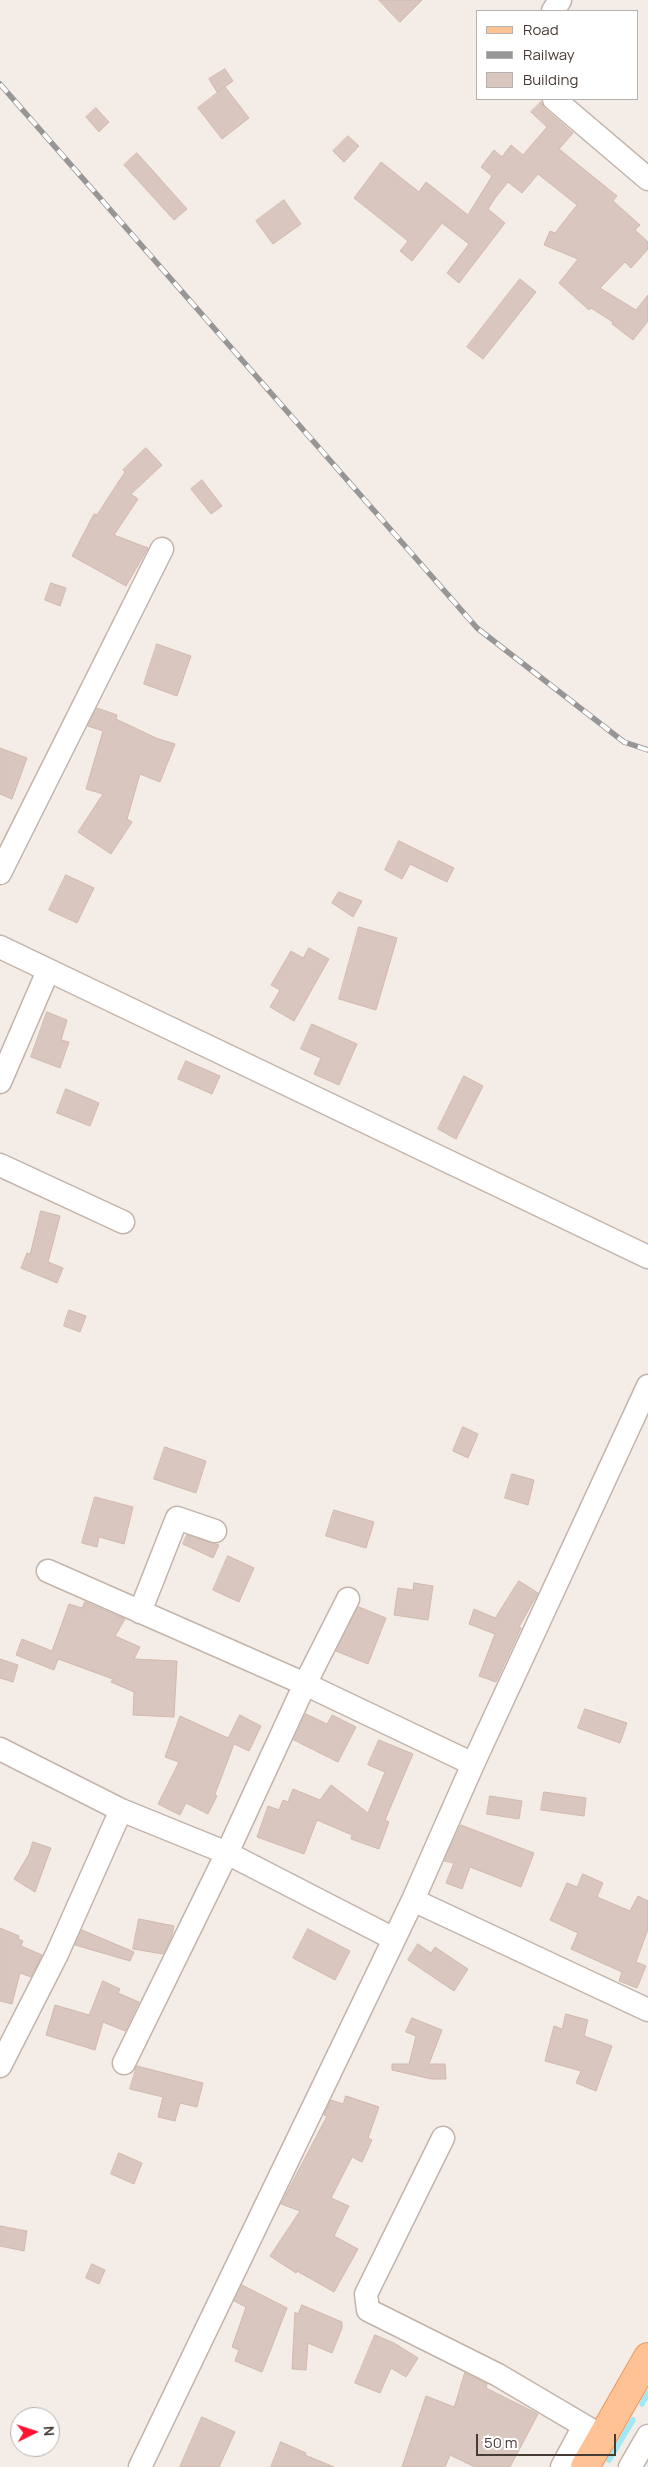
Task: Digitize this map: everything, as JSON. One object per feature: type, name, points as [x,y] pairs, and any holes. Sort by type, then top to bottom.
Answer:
[{"type":"main road","points":[[585,2467],[593,2431],[648,2357]]},
{"type":"street","points":[[555,100],[648,179]]},
{"type":"street","points":[[0,872],[162,549]]},
{"type":"street","points":[[0,947],[648,1257]]},
{"type":"street","points":[[0,1082],[48,971]]},
{"type":"street","points":[[0,1165],[122,1222]]},
{"type":"street","points":[[140,2467],[413,1900],[473,1764],[648,1386]]},
{"type":"street","points":[[140,1612],[177,1518],[215,1530]]},
{"type":"street","points":[[48,1571],[305,1684],[473,1764]]},
{"type":"street","points":[[124,2063],[227,1853],[305,1684],[348,1599]]},
{"type":"street","points":[[0,1749],[122,1810],[227,1853],[394,1940]]},
{"type":"street","points":[[0,2066],[57,1954],[122,1810]]},
{"type":"street","points":[[413,1900],[648,2010]]},
{"type":"street","points":[[443,2138],[366,2294],[368,2310],[498,2375],[593,2431],[562,2467]]},
{"type":"street","points":[[630,2467],[648,2436]]},
{"type":"building","points":[[379,0],[422,0],[400,22]]},
{"type":"building","points":[[225,69],[233,81],[217,92],[209,79]]},
{"type":"building","points":[[225,87],[249,118],[222,139],[198,108]]},
{"type":"building","points":[[541,102],[545,109],[573,133],[559,149],[617,196],[613,201],[640,225],[635,230],[648,242],[648,249],[631,268],[625,262],[600,288],[636,310],[648,295],[648,321],[633,340],[612,324],[613,322],[591,308],[589,310],[559,283],[578,259],[544,245],[550,231],[555,233],[577,205],[538,174],[522,193],[508,182],[495,198],[488,209],[505,223],[459,283],[447,273],[469,244],[442,223],[412,261],[400,251],[408,241],[354,198],[381,162],[419,192],[426,182],[468,215],[492,176],[481,167],[494,150],[502,157],[511,145],[523,155],[547,127],[531,112]]},
{"type":"building","points":[[96,108],[109,122],[99,132],[86,117]]},
{"type":"building","points":[[348,136],[359,146],[344,162],[333,151]]},
{"type":"building","points":[[137,153],[187,209],[174,220],[124,165]]},
{"type":"building","points":[[284,200],[301,224],[273,244],[256,221]]},
{"type":"building","points":[[520,279],[536,292],[483,359],[467,347]]},
{"type":"building","points":[[146,448],[162,465],[131,494],[138,499],[114,535],[148,548],[126,586],[72,556],[94,514],[97,515],[125,472],[123,470]]},
{"type":"building","points":[[202,480],[222,506],[211,514],[191,489]]},
{"type":"building","points":[[51,583],[66,588],[60,606],[45,600]]},
{"type":"building","points":[[157,644],[191,656],[177,696],[144,684]]},
{"type":"building","points":[[97,708],[117,715],[116,719],[156,738],[175,744],[160,782],[140,774],[127,819],[132,822],[111,854],[78,832],[103,794],[86,789],[103,731],[88,726]]},
{"type":"building","points":[[0,748],[27,758],[12,799],[0,794]]},
{"type":"building","points":[[399,841],[454,868],[447,882],[410,864],[402,879],[385,870]]},
{"type":"building","points":[[66,875],[94,888],[77,923],[49,910]]},
{"type":"building","points":[[339,892],[362,901],[353,917],[332,903]]},
{"type":"building","points":[[359,927],[397,938],[376,1010],[339,999]]},
{"type":"building","points":[[309,948],[329,959],[294,1021],[270,1007],[280,990],[271,985],[291,951],[303,958]]},
{"type":"building","points":[[47,1012],[67,1020],[61,1040],[69,1042],[60,1068],[31,1057]]},
{"type":"building","points":[[312,1024],[357,1044],[339,1085],[314,1074],[321,1058],[301,1049]]},
{"type":"building","points":[[186,1061],[220,1076],[212,1094],[178,1079]]},
{"type":"building","points":[[464,1076],[483,1086],[456,1139],[438,1129]]},
{"type":"building","points":[[66,1089],[99,1103],[90,1126],[57,1113]]},
{"type":"building","points":[[41,1211],[60,1216],[48,1262],[63,1268],[57,1283],[21,1268],[27,1253],[30,1254]]},
{"type":"building","points":[[69,1310],[86,1316],[80,1332],[64,1326]]},
{"type":"building","points":[[463,1427],[478,1434],[468,1458],[453,1451]]},
{"type":"building","points":[[165,1447],[206,1461],[196,1493],[154,1479]]},
{"type":"building","points":[[512,1474],[534,1480],[528,1505],[505,1498]]},
{"type":"building","points":[[95,1497],[133,1507],[124,1544],[99,1537],[97,1547],[82,1543]]},
{"type":"building","points":[[334,1510],[374,1522],[366,1548],[326,1536]]},
{"type":"building","points":[[187,1535],[219,1545],[213,1558],[183,1544]]},
{"type":"building","points":[[228,1556],[254,1568],[239,1602],[213,1590]]},
{"type":"building","points":[[519,1581],[538,1593],[519,1627],[521,1628],[496,1682],[479,1676],[495,1634],[469,1624],[474,1609],[495,1618]]},
{"type":"building","points":[[414,1583],[433,1586],[428,1620],[394,1615],[398,1588],[413,1590]]},
{"type":"building","points":[[85,1602],[125,1619],[115,1636],[140,1647],[134,1659],[177,1661],[174,1717],[133,1715],[134,1692],[111,1682],[113,1679],[58,1659],[54,1670],[16,1655],[22,1639],[52,1651],[69,1604],[82,1608]]},
{"type":"building","points":[[359,1607],[386,1618],[368,1664],[336,1651]]},
{"type":"building","points":[[0,1659],[18,1665],[13,1682],[0,1678]]},
{"type":"building","points":[[585,1709],[627,1723],[620,1743],[578,1728]]},
{"type":"building","points":[[306,1714],[327,1724],[332,1715],[356,1727],[338,1762],[294,1740]]},
{"type":"building","points":[[240,1715],[261,1726],[249,1751],[234,1744],[215,1794],[217,1796],[208,1814],[186,1803],[180,1815],[158,1804],[179,1762],[165,1757],[180,1716],[228,1738]]},
{"type":"building","points":[[379,1740],[413,1754],[385,1820],[389,1822],[379,1849],[351,1839],[352,1835],[317,1820],[304,1854],[257,1837],[268,1806],[279,1810],[283,1800],[288,1802],[293,1789],[320,1800],[331,1785],[368,1813],[385,1772],[368,1765]]},
{"type":"building","points":[[544,1792],[586,1798],[584,1816],[541,1810]]},
{"type":"building","points":[[490,1796],[522,1801],[519,1819],[487,1814]]},
{"type":"building","points":[[461,1825],[534,1853],[521,1887],[470,1867],[462,1889],[446,1883],[454,1863],[444,1861]]},
{"type":"building","points":[[33,1842],[51,1848],[35,1892],[14,1879],[29,1854]]},
{"type":"building","points":[[583,1874],[603,1883],[597,1897],[630,1911],[638,1896],[648,1901],[648,1929],[636,1962],[646,1966],[637,1988],[619,1981],[622,1972],[571,1949],[578,1933],[550,1920],[567,1883],[577,1887]]},
{"type":"building","points":[[139,1919],[174,1926],[163,1954],[133,1949]]},
{"type":"building","points":[[0,1928],[19,1936],[18,1939],[23,1941],[21,1946],[42,1955],[31,1977],[20,1973],[12,2004],[0,2001]]},
{"type":"building","points":[[308,1929],[350,1951],[335,1980],[293,1958]]},
{"type":"building","points":[[82,1930],[134,1952],[130,1961],[75,1945]]},
{"type":"building","points":[[418,1944],[431,1953],[435,1947],[468,1969],[454,1991],[408,1960]]},
{"type":"building","points":[[103,1981],[120,1989],[118,1993],[139,2002],[125,2031],[103,2022],[95,2050],[46,2035],[55,2005],[89,2015]]},
{"type":"building","points":[[566,2014],[588,2020],[584,2036],[612,2046],[596,2091],[576,2083],[581,2071],[545,2061],[554,2026],[562,2029]]},
{"type":"building","points":[[412,2018],[442,2030],[429,2064],[445,2064],[446,2079],[431,2079],[392,2070],[392,2064],[409,2064],[416,2036],[406,2032]]},
{"type":"building","points":[[137,2066],[203,2083],[197,2107],[180,2103],[175,2121],[158,2117],[163,2097],[130,2089]]},
{"type":"building","points":[[346,2096],[379,2107],[368,2138],[372,2140],[362,2162],[352,2157],[331,2198],[349,2206],[334,2236],[358,2249],[334,2292],[297,2271],[296,2273],[270,2256],[300,2211],[281,2204],[327,2116],[324,2115],[331,2100],[343,2104]]},
{"type":"building","points":[[119,2153],[142,2163],[134,2184],[111,2174]]},
{"type":"building","points":[[0,2226],[27,2231],[24,2251],[0,2246]]},
{"type":"building","points":[[92,2264],[105,2270],[99,2284],[86,2278]]},
{"type":"building","points":[[242,2285],[287,2308],[262,2372],[235,2361],[239,2350],[232,2347],[246,2307],[234,2301]]},
{"type":"building","points":[[302,2305],[342,2322],[342,2328],[332,2353],[308,2343],[306,2370],[292,2369],[295,2312],[298,2314]]},
{"type":"building","points":[[375,2335],[394,2343],[418,2358],[406,2377],[391,2368],[380,2393],[355,2383]]},
{"type":"building","points":[[465,2373],[487,2384],[486,2388],[538,2414],[510,2467],[475,2467],[450,2455],[445,2467],[402,2467],[426,2396],[454,2407]]},
{"type":"building","points":[[202,2417],[235,2432],[219,2467],[180,2467]]},
{"type":"building","points":[[281,2442],[306,2453],[305,2455],[334,2467],[271,2467]]},
{"type":"waterway","points":[[642,2404],[648,2393]]},
{"type":"waterway","points":[[609,2460],[633,2420]]},
{"type":"railway","points":[[0,84],[477,628],[624,742],[648,750]]}]
